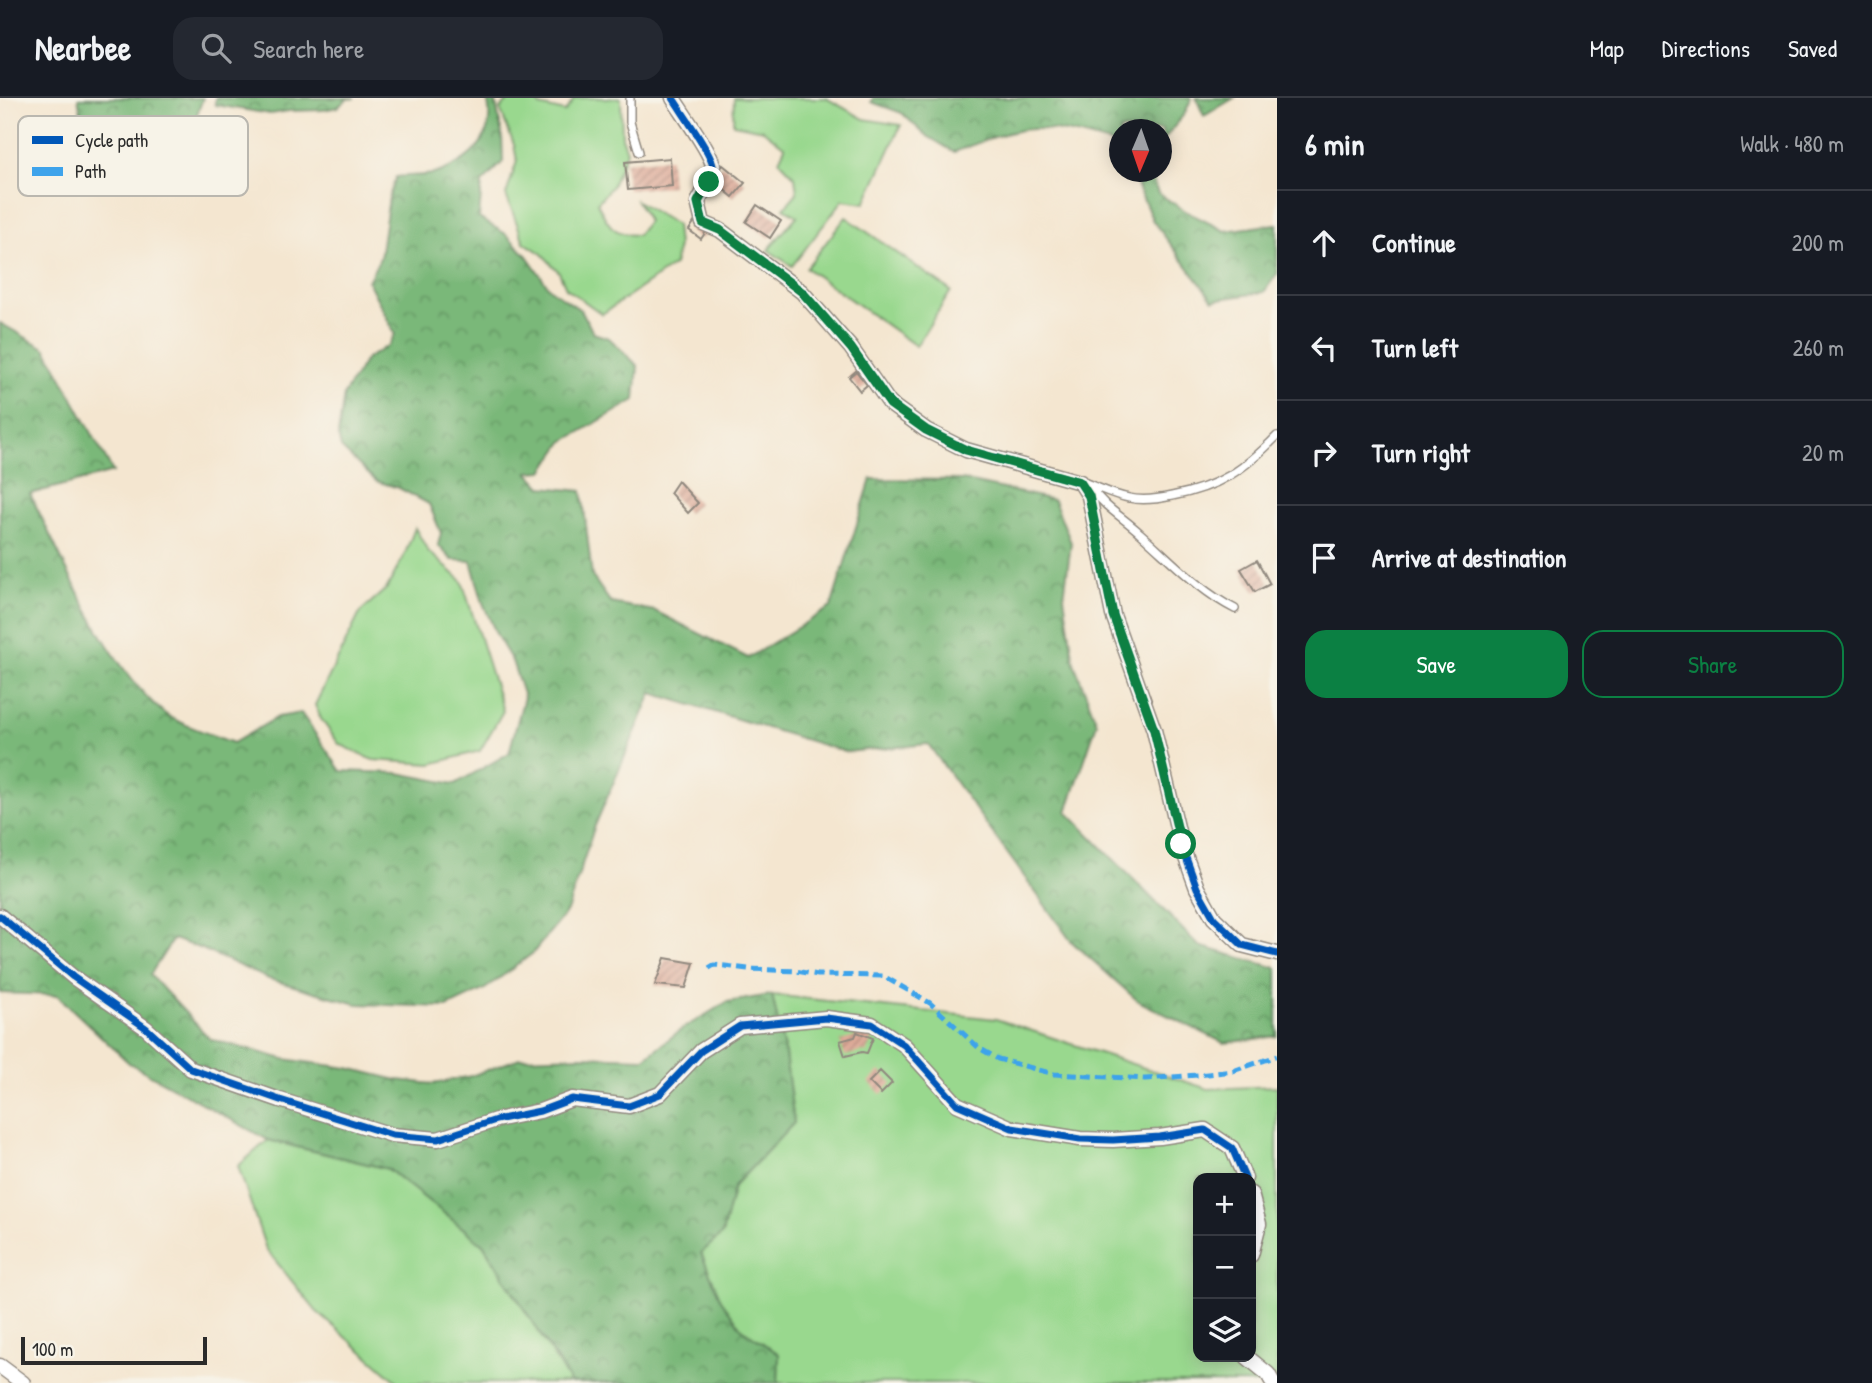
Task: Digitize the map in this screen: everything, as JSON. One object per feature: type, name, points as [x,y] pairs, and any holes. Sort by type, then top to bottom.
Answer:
[{"type":"street","points":[[673,98],[713,165],[709,182],[698,202],[703,223],[720,230],[802,292],[851,348],[890,404],[926,430],[966,450],[1085,483],[1113,615],[1154,730],[1181,844],[1197,888],[1214,918],[1242,945],[1277,954]]},
{"type":"street","points":[[0,916],[73,977],[146,1028],[191,1069],[392,1135],[438,1139],[496,1120],[540,1111],[572,1099],[629,1106],[660,1094],[701,1051],[740,1026],[826,1018],[872,1024],[904,1045],[957,1104],[1012,1128],[1080,1139],[1113,1140],[1205,1130],[1232,1148],[1243,1173]]},
{"type":"street","points":[[1256,1213],[1259,1224],[1256,1236]]},
{"type":"street","points":[[1253,1362],[1268,1374],[1273,1383]]},
{"type":"street","points":[[0,1366],[23,1383]]},
{"type":"lane","points":[[630,98],[630,122],[639,152]]},
{"type":"lane","points":[[1085,483],[1132,499],[1160,499],[1194,492],[1223,481],[1257,457],[1277,436]]},
{"type":"lane","points":[[1085,483],[1106,506],[1140,532],[1171,563],[1220,602],[1235,609]]},
{"type":"green space","points":[[78,98],[203,98],[196,116],[82,116]]},
{"type":"green space","points":[[215,98],[355,98],[347,99],[338,107],[323,110],[270,114],[215,105]]},
{"type":"green space","points":[[487,98],[495,98],[502,135],[503,162],[482,183],[479,218],[506,234],[527,256],[550,289],[582,311],[593,333],[609,338],[638,366],[635,400],[563,442],[543,471],[528,472],[542,487],[582,491],[592,576],[611,603],[655,611],[748,658],[831,607],[871,479],[962,480],[1054,500],[1071,543],[1064,597],[1074,663],[1097,723],[1067,812],[1199,946],[1277,968],[1277,1036],[1224,1043],[1138,1001],[1071,941],[928,744],[846,752],[652,693],[594,828],[567,911],[533,953],[485,989],[447,1007],[357,1004],[269,979],[173,939],[150,975],[210,1039],[284,1059],[433,1084],[471,1076],[520,1058],[644,1058],[682,1029],[727,1002],[772,995],[785,1054],[794,1123],[734,1186],[722,1234],[701,1253],[721,1300],[742,1329],[779,1354],[778,1383],[569,1383],[483,1244],[388,1169],[268,1140],[129,1063],[57,995],[0,993],[0,323],[46,349],[113,472],[30,494],[104,640],[142,692],[164,713],[233,743],[278,717],[301,713],[341,771],[398,773],[455,784],[509,753],[524,697],[512,661],[497,636],[483,603],[471,561],[452,560],[438,545],[441,533],[429,504],[399,488],[376,481],[341,448],[338,435],[344,394],[366,359],[389,345],[395,334],[368,281],[380,258],[389,197],[396,177],[435,174],[452,167],[472,153],[480,144],[489,124]]},
{"type":"green space","points":[[511,98],[534,98],[540,106],[565,112],[575,98],[621,98],[622,137],[627,151],[612,186],[597,203],[611,226],[621,233],[637,235],[648,221],[637,201],[676,225],[678,246],[674,265],[602,314],[566,288],[559,272],[542,254],[524,242],[506,195],[517,161],[514,145],[500,109]]},
{"type":"green space","points":[[734,98],[826,98],[864,119],[901,125],[865,203],[843,200],[792,266],[768,250],[797,216],[784,208],[797,193],[795,177],[779,160],[785,147],[763,130],[733,124]]},
{"type":"green space","points":[[873,98],[1191,100],[1172,129],[1172,119],[1109,119],[1109,143],[1066,132],[1033,129],[1003,134],[954,152],[924,134],[902,113],[871,102]]},
{"type":"green space","points":[[1196,98],[1234,98],[1204,116]]},
{"type":"green space","points":[[1135,182],[1153,182],[1158,193],[1187,212],[1225,231],[1277,224],[1277,274],[1264,292],[1213,300],[1153,221]]},
{"type":"green space","points":[[846,217],[951,291],[916,346],[806,268]]},
{"type":"green space","points":[[415,528],[428,551],[462,581],[503,711],[480,751],[431,764],[373,760],[339,744],[321,719],[315,705],[361,611],[387,588]]},
{"type":"green space","points":[[772,995],[996,1019],[1208,1089],[1277,1086],[1277,1383],[778,1383],[779,1354],[742,1329],[721,1300],[701,1253],[722,1234],[734,1186],[794,1123],[785,1054]]},
{"type":"green space","points":[[268,1140],[388,1169],[483,1244],[569,1383],[399,1383],[316,1311],[266,1249],[238,1166]]},
{"type":"building","points":[[670,158],[672,186],[628,190],[625,162]]},
{"type":"building","points":[[723,165],[745,183],[733,197],[711,179]]},
{"type":"building","points":[[757,205],[781,221],[770,238],[746,222]]},
{"type":"building","points":[[695,221],[707,230],[701,239],[689,230]]},
{"type":"building","points":[[856,371],[867,385],[860,391],[849,377]]},
{"type":"building","points":[[678,481],[698,503],[688,513],[670,493]]},
{"type":"building","points":[[1257,560],[1270,584],[1255,592],[1241,569]]},
{"type":"building","points":[[665,958],[694,963],[686,988],[655,985]]},
{"type":"building","points":[[857,1032],[873,1038],[867,1053],[845,1056],[840,1041],[855,1037]]},
{"type":"building","points":[[880,1071],[892,1083],[881,1094],[869,1082]]},
{"type":"marked path","points":[[709,968],[714,965],[818,975],[883,976],[930,1003],[979,1048],[998,1059],[1054,1074],[1145,1079],[1199,1075],[1233,1071],[1277,1056]]},
{"type":"cycle path","points":[[673,98],[702,143],[713,166],[710,180],[698,202],[703,223],[720,230],[802,292],[851,348],[890,404],[926,430],[966,450],[1080,482],[1089,496],[1113,615],[1154,730],[1181,844],[1197,888],[1214,918],[1242,945],[1277,954]]},
{"type":"cycle path","points":[[0,916],[73,977],[146,1028],[191,1069],[392,1135],[438,1139],[496,1120],[540,1111],[572,1099],[629,1106],[660,1094],[701,1051],[740,1026],[826,1018],[872,1024],[904,1045],[957,1104],[1012,1128],[1080,1139],[1113,1140],[1205,1130],[1232,1148],[1243,1173]]},
{"type":"route","points":[[709,182],[698,202],[703,223],[720,230],[802,292],[851,348],[890,404],[926,430],[966,450],[1080,482],[1087,490],[1113,615],[1154,730],[1181,844]]}]
